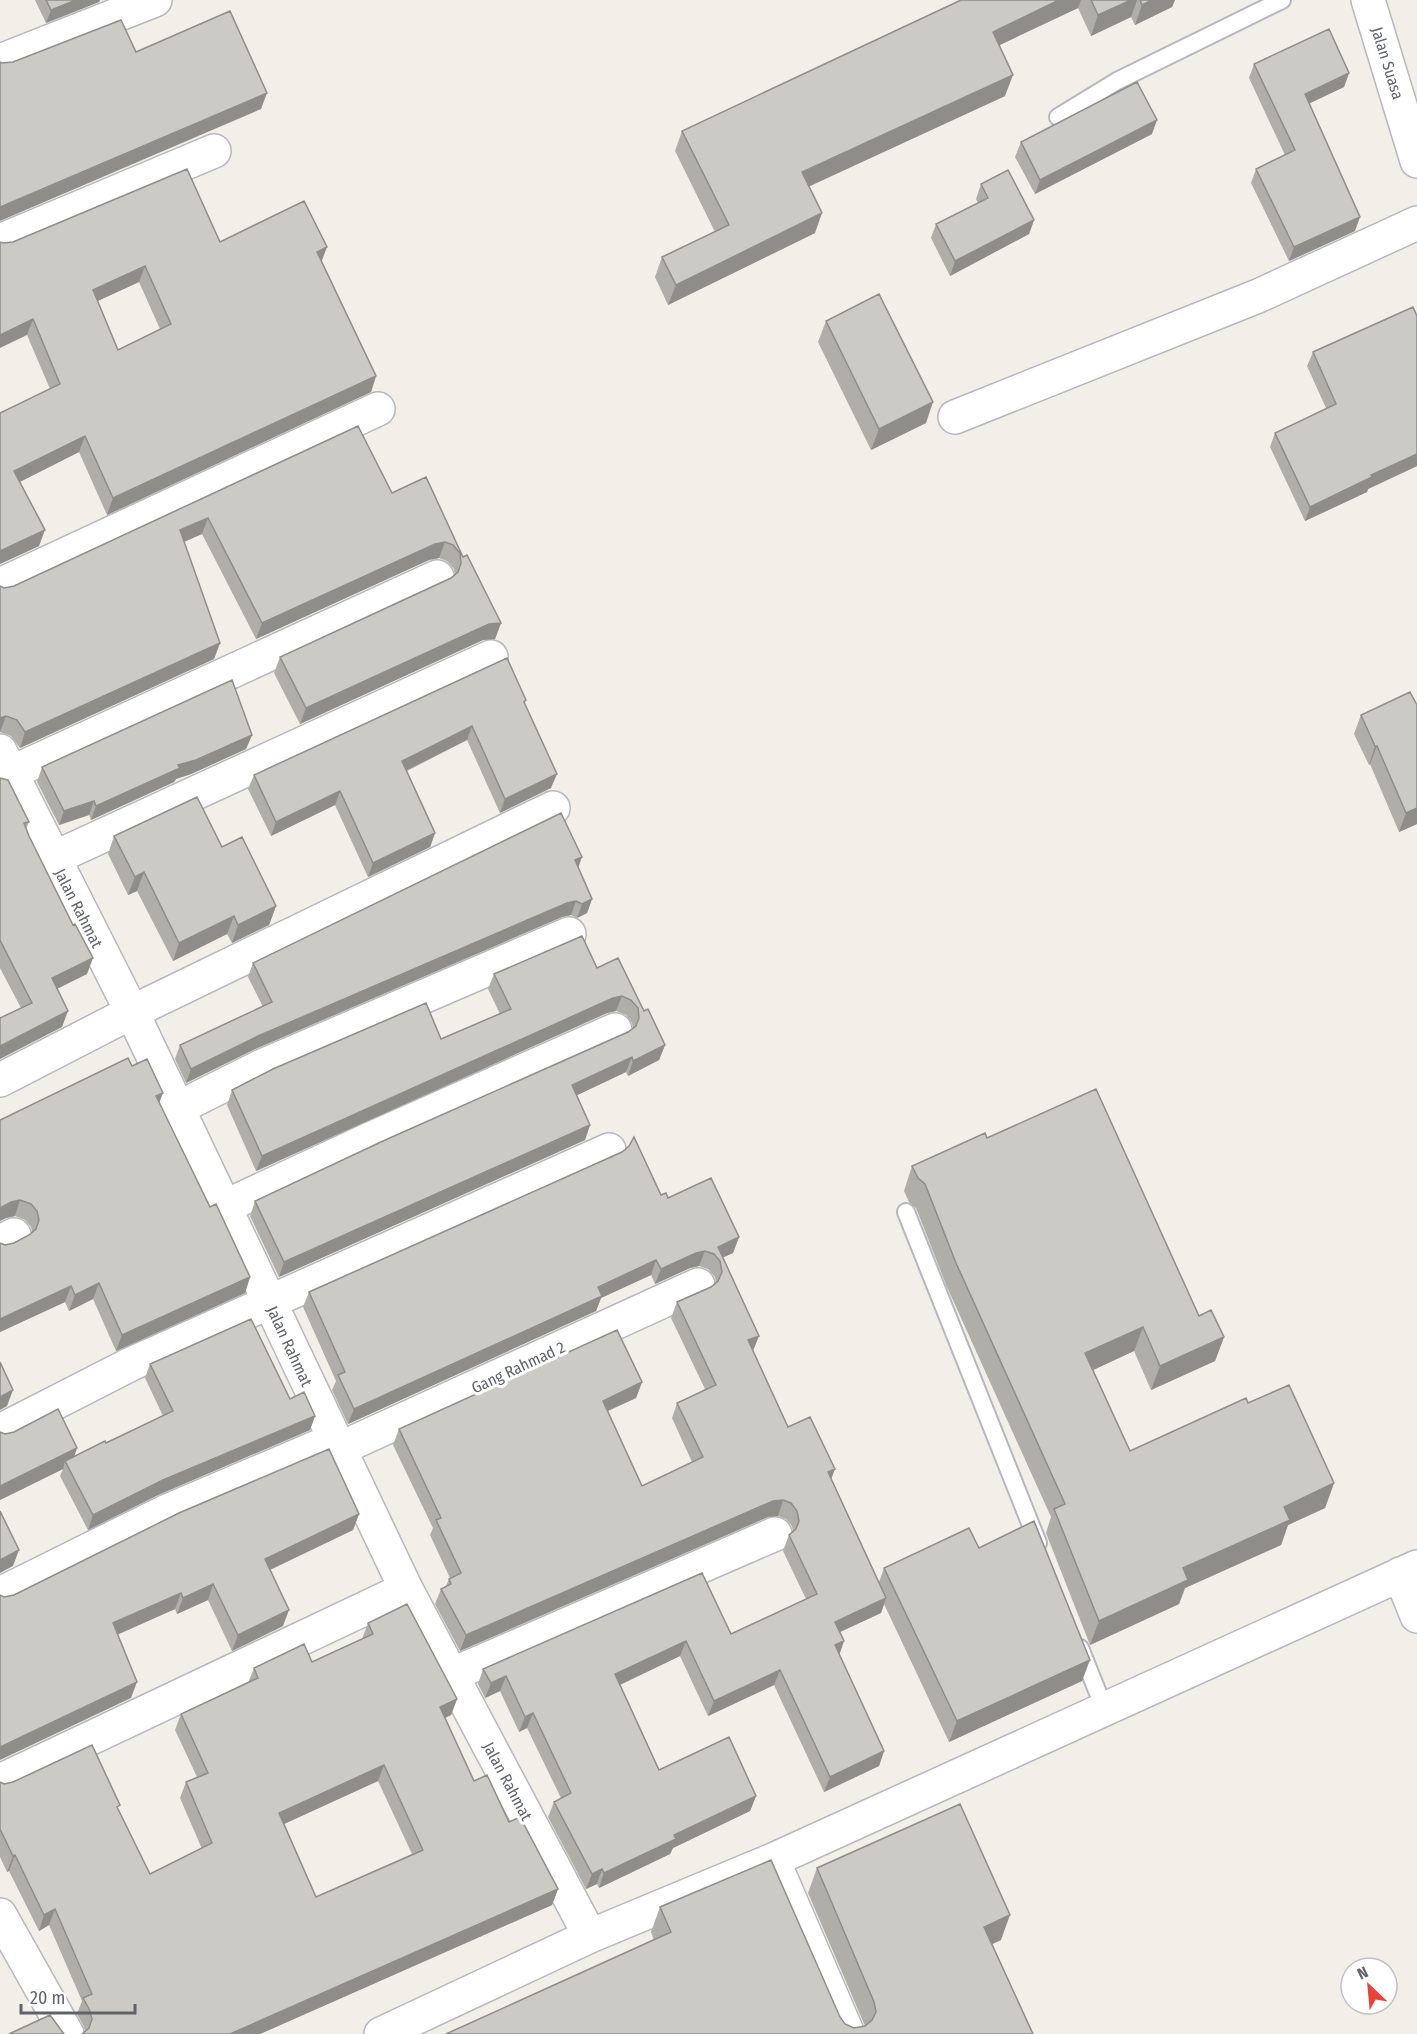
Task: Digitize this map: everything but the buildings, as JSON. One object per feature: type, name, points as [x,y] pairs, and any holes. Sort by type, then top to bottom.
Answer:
[{"type":"street","points":[[0,61],[155,0]]},
{"type":"street","name":"Jalan Suasa","points":[[1371,1],[1417,161]]},
{"type":"street","points":[[0,241],[214,151]]},
{"type":"street","points":[[955,417],[1258,296],[1417,222]]},
{"type":"street","points":[[0,585],[378,410]]},
{"type":"street","points":[[4,767],[437,577]]},
{"type":"street","points":[[54,858],[491,657]]},
{"type":"street","name":"Jalan Rahmat","points":[[4,767],[54,858],[132,1012],[406,1589],[590,1936]]},
{"type":"street","points":[[0,1080],[132,1012],[553,808]]},
{"type":"street","points":[[178,1108],[261,1067],[569,934]]},
{"type":"street","points":[[224,1207],[615,1030]]},
{"type":"street","points":[[0,1431],[131,1364],[609,1150]]},
{"type":"street","name":"Gang Rahmad 2","points":[[0,1594],[165,1512],[337,1445],[698,1285]]},
{"type":"street","points":[[452,1674],[775,1534]]},
{"type":"street","points":[[381,2034],[590,1936],[773,1860],[1408,1570],[1417,1616]]},
{"type":"street","points":[[0,1781],[406,1589]]},
{"type":"street","points":[[773,1860],[848,2034]]},
{"type":"street","points":[[0,1915],[67,2034]]},
{"type":"lane","points":[[1058,117],[1117,81],[1282,0]]},
{"type":"lane","points":[[906,1212],[1042,1554]]},
{"type":"lane","points":[[1073,1631],[1104,1708]]}]
